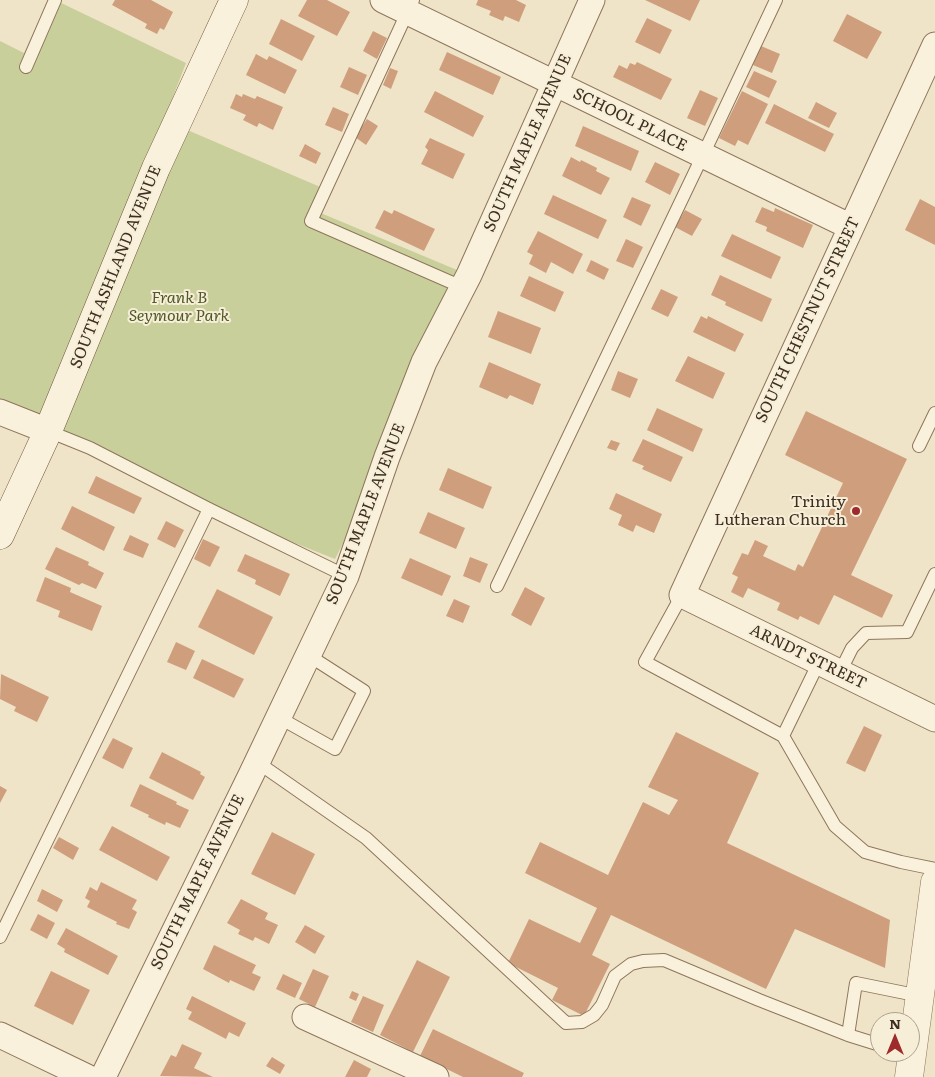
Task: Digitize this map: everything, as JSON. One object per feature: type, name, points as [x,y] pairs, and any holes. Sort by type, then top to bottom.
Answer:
[{"type":"main road","name":"SOUTH ASHLAND AVENUE","points":[[0,535],[48,431],[150,182],[234,0]]},
{"type":"main road","points":[[918,1012],[935,882]]},
{"type":"street","name":"SCHOOL PLACE","points":[[383,0],[410,6],[555,84],[851,227]]},
{"type":"street","name":"SOUTH MAPLE AVENUE","points":[[103,1077],[346,576],[387,457],[424,362],[462,287],[592,0]]},
{"type":"street","name":"SOUTH CHESTNUT STREET","points":[[682,596],[935,45]]},
{"type":"street","points":[[0,412],[48,431]]},
{"type":"street","name":"ARNDT STREET","points":[[682,596],[935,719]]},
{"type":"street","points":[[305,1017],[436,1077]]},
{"type":"street","points":[[0,1035],[87,1077]]},
{"type":"lane","points":[[26,67],[55,0]]},
{"type":"lane","points":[[496,586],[704,155],[776,0]]},
{"type":"lane","points":[[410,6],[311,221],[462,287]]},
{"type":"lane","points":[[919,446],[935,414]]},
{"type":"lane","points":[[48,431],[90,448],[346,576]]},
{"type":"lane","points":[[0,937],[209,509]]},
{"type":"lane","points":[[783,736],[829,667],[852,648],[866,633],[907,632],[935,574]]},
{"type":"lane","points":[[682,596],[645,662],[783,736],[835,826],[865,852],[935,869]]},
{"type":"lane","points":[[278,717],[335,749],[364,691],[308,654]]},
{"type":"lane","points":[[257,762],[366,838],[566,1023],[582,1022],[594,1015],[602,1005],[615,976],[631,964],[643,961],[664,960],[848,1035],[870,1042]]},
{"type":"lane","points":[[848,1035],[856,983],[920,996]]},
{"type":"green space","name":"Frank B Seymour Park","points":[[48,0],[55,0],[186,63],[164,120],[325,189],[316,211],[469,275],[387,457],[335,559],[209,509],[0,412],[0,41],[24,53]]},
{"type":"building","points":[[115,0],[151,0],[173,12],[164,30],[160,28],[157,34],[145,28],[147,24],[112,5]]},
{"type":"building","points":[[307,0],[327,0],[350,12],[337,36],[298,16]]},
{"type":"building","points":[[478,0],[516,0],[526,5],[519,22],[505,16],[503,21],[489,15],[491,11],[476,5]]},
{"type":"building","points":[[645,0],[700,0],[690,21]]},
{"type":"building","points":[[847,14],[882,32],[867,59],[833,41]]},
{"type":"building","points":[[647,18],[672,30],[660,54],[635,42]]},
{"type":"building","points":[[281,19],[315,36],[302,61],[269,44]]},
{"type":"building","points":[[373,31],[387,38],[377,59],[363,51]]},
{"type":"building","points":[[761,46],[780,54],[772,73],[753,65]]},
{"type":"building","points":[[447,52],[501,77],[493,95],[439,70]]},
{"type":"building","points":[[256,54],[267,60],[269,56],[297,70],[285,94],[246,75]]},
{"type":"building","points":[[637,62],[672,79],[661,100],[613,77],[619,65],[627,69],[630,63],[635,65]]},
{"type":"building","points":[[349,67],[367,75],[358,95],[340,87]]},
{"type":"building","points":[[390,68],[398,71],[391,89],[383,85]]},
{"type":"building","points":[[754,71],[777,81],[769,98],[746,87]]},
{"type":"building","points":[[700,90],[718,98],[705,126],[687,118]]},
{"type":"building","points":[[435,91],[484,116],[473,137],[424,112]]},
{"type":"building","points":[[742,91],[768,104],[748,145],[738,140],[735,146],[719,138]]},
{"type":"building","points":[[236,94],[242,97],[243,94],[255,99],[257,96],[283,107],[273,130],[259,123],[257,127],[243,120],[246,115],[230,108]]},
{"type":"building","points":[[816,102],[837,113],[829,128],[808,118]]},
{"type":"building","points":[[774,104],[834,134],[825,152],[765,123]]},
{"type":"building","points":[[333,107],[349,114],[342,132],[325,125]]},
{"type":"building","points":[[367,119],[378,126],[366,145],[355,137]]},
{"type":"building","points":[[583,126],[639,151],[631,171],[575,146]]},
{"type":"building","points":[[430,138],[465,154],[453,179],[421,164],[428,150],[425,147]]},
{"type":"building","points":[[305,144],[321,153],[316,164],[299,156]]},
{"type":"building","points":[[571,157],[597,168],[596,171],[610,178],[601,195],[562,176]]},
{"type":"building","points":[[655,162],[680,174],[670,195],[645,182]]},
{"type":"building","points":[[553,195],[607,220],[598,239],[544,214]]},
{"type":"building","points":[[632,197],[651,205],[641,226],[623,217]]},
{"type":"building","points":[[920,199],[935,207],[935,245],[905,230]]},
{"type":"building","points":[[762,207],[774,212],[775,208],[813,225],[803,248],[766,231],[767,227],[755,222]]},
{"type":"building","points":[[384,210],[392,214],[394,210],[435,229],[424,251],[375,228]]},
{"type":"building","points":[[685,210],[702,219],[692,236],[675,227]]},
{"type":"building","points":[[538,231],[583,254],[573,274],[551,262],[546,273],[529,264],[533,255],[527,252]]},
{"type":"building","points":[[732,234],[781,257],[771,279],[721,256]]},
{"type":"building","points":[[626,239],[643,247],[633,268],[616,261]]},
{"type":"building","points":[[591,260],[609,269],[604,280],[586,271]]},
{"type":"building","points":[[720,275],[772,299],[762,322],[725,305],[726,302],[711,295]]},
{"type":"building","points":[[529,276],[564,292],[555,312],[520,296]]},
{"type":"building","points":[[661,289],[678,297],[668,317],[651,309]]},
{"type":"building","points":[[498,311],[541,328],[531,354],[488,337]]},
{"type":"building","points":[[701,316],[707,319],[708,316],[744,334],[735,352],[693,332]]},
{"type":"building","points":[[688,356],[725,373],[713,399],[675,381]]},
{"type":"building","points":[[489,362],[541,384],[533,405],[510,395],[507,399],[479,387]]},
{"type":"building","points":[[618,371],[638,379],[630,398],[611,390]]},
{"type":"building","points":[[657,408],[703,429],[693,452],[647,430]]},
{"type":"building","name":"Trinity Lutheran Church","points":[[806,411],[907,459],[851,575],[893,595],[882,618],[834,595],[819,625],[800,616],[798,620],[777,610],[780,603],[748,588],[743,598],[731,592],[738,577],[732,574],[742,553],[748,555],[755,540],[768,546],[763,556],[795,571],[798,564],[803,567],[843,483],[785,455]]},
{"type":"building","points":[[643,439],[683,457],[671,482],[642,469],[644,466],[632,461]]},
{"type":"building","points":[[611,440],[620,443],[616,451],[607,448]]},
{"type":"building","points":[[448,468],[492,487],[483,509],[439,490]]},
{"type":"building","points":[[96,476],[142,498],[134,514],[88,493]]},
{"type":"building","points":[[616,493],[662,514],[654,533],[636,525],[633,532],[618,525],[622,515],[609,509]]},
{"type":"building","points":[[72,506],[115,527],[104,551],[61,529]]},
{"type":"building","points":[[428,512],[465,528],[456,549],[419,533]]},
{"type":"building","points":[[166,521],[184,530],[175,548],[157,539]]},
{"type":"building","points":[[130,535],[149,544],[143,558],[123,550]]},
{"type":"building","points":[[203,539],[220,547],[210,567],[194,559]]},
{"type":"building","points":[[56,547],[89,562],[88,565],[104,573],[96,589],[82,583],[79,585],[45,569]]},
{"type":"building","points":[[245,554],[290,574],[280,596],[255,584],[256,580],[237,571]]},
{"type":"building","points":[[470,557],[488,564],[480,583],[463,576]]},
{"type":"building","points":[[410,558],[451,576],[442,596],[401,578]]},
{"type":"building","points":[[45,577],[71,588],[70,592],[102,606],[92,631],[58,617],[60,611],[36,601]]},
{"type":"building","points":[[525,587],[545,598],[531,626],[511,615]]},
{"type":"building","points":[[217,589],[273,617],[254,655],[198,627]]},
{"type":"building","points":[[454,599],[470,606],[463,623],[446,616]]},
{"type":"building","points":[[176,642],[195,651],[186,670],[167,662]]},
{"type":"building","points":[[202,659],[244,679],[234,698],[193,678]]},
{"type":"building","points":[[1,674],[49,697],[37,722],[14,711],[16,707],[0,699]]},
{"type":"building","points":[[864,726],[882,735],[865,772],[846,763]]},
{"type":"building","points":[[676,732],[759,773],[727,843],[890,920],[885,968],[795,929],[766,989],[611,915],[592,955],[610,964],[584,1016],[552,1000],[558,988],[508,963],[529,919],[580,943],[597,908],[525,873],[540,842],[608,875],[643,802],[669,815],[678,800],[648,787]]},
{"type":"building","points":[[113,738],[133,748],[123,769],[102,758]]},
{"type":"building","points":[[162,752],[201,772],[200,774],[205,777],[193,800],[149,778]]},
{"type":"building","points":[[140,784],[189,810],[180,828],[166,822],[165,825],[130,806]]},
{"type":"building","points":[[0,786],[7,790],[0,803]]},
{"type":"building","points":[[112,826],[170,857],[157,881],[99,850]]},
{"type":"building","points":[[272,832],[315,854],[295,895],[251,874]]},
{"type":"building","points":[[59,837],[79,848],[73,860],[53,848]]},
{"type":"building","points":[[101,882],[137,900],[132,909],[137,912],[129,929],[116,924],[117,922],[87,907],[90,901],[85,898],[90,887],[97,891]]},
{"type":"building","points":[[42,889],[63,900],[57,912],[37,901]]},
{"type":"building","points":[[241,899],[268,913],[265,919],[278,925],[269,944],[255,937],[253,941],[238,934],[240,930],[227,923]]},
{"type":"building","points":[[38,914],[55,923],[47,939],[30,930]]},
{"type":"building","points":[[305,925],[325,936],[315,954],[295,942]]},
{"type":"building","points":[[66,928],[118,956],[108,975],[64,952],[65,949],[57,944]]},
{"type":"building","points":[[214,945],[256,965],[252,973],[261,977],[254,991],[230,980],[229,983],[203,969]]},
{"type":"building","points":[[417,960],[450,977],[413,1052],[380,1035]]},
{"type":"building","points":[[313,969],[329,976],[315,1007],[299,999]]},
{"type":"building","points":[[51,971],[90,990],[73,1025],[34,1006]]},
{"type":"building","points":[[283,974],[302,983],[295,998],[276,989]]},
{"type":"building","points":[[352,991],[359,994],[356,1001],[349,998]]},
{"type":"building","points":[[192,996],[246,1023],[239,1037],[229,1032],[226,1039],[188,1019],[192,1012],[186,1009]]},
{"type":"building","points":[[363,996],[384,1005],[373,1032],[351,1022]]},
{"type":"building","points":[[433,1029],[524,1073],[522,1077],[463,1077],[420,1056]]},
{"type":"building","points":[[182,1044],[202,1053],[194,1068],[213,1077],[160,1076],[171,1055],[176,1057]]},
{"type":"building","points":[[272,1057],[285,1065],[280,1074],[266,1066]]},
{"type":"building","points":[[354,1060],[371,1069],[367,1077],[345,1077]]},
{"type":"place","name":"Trinity Lutheran Church","points":[[856,511]]}]
